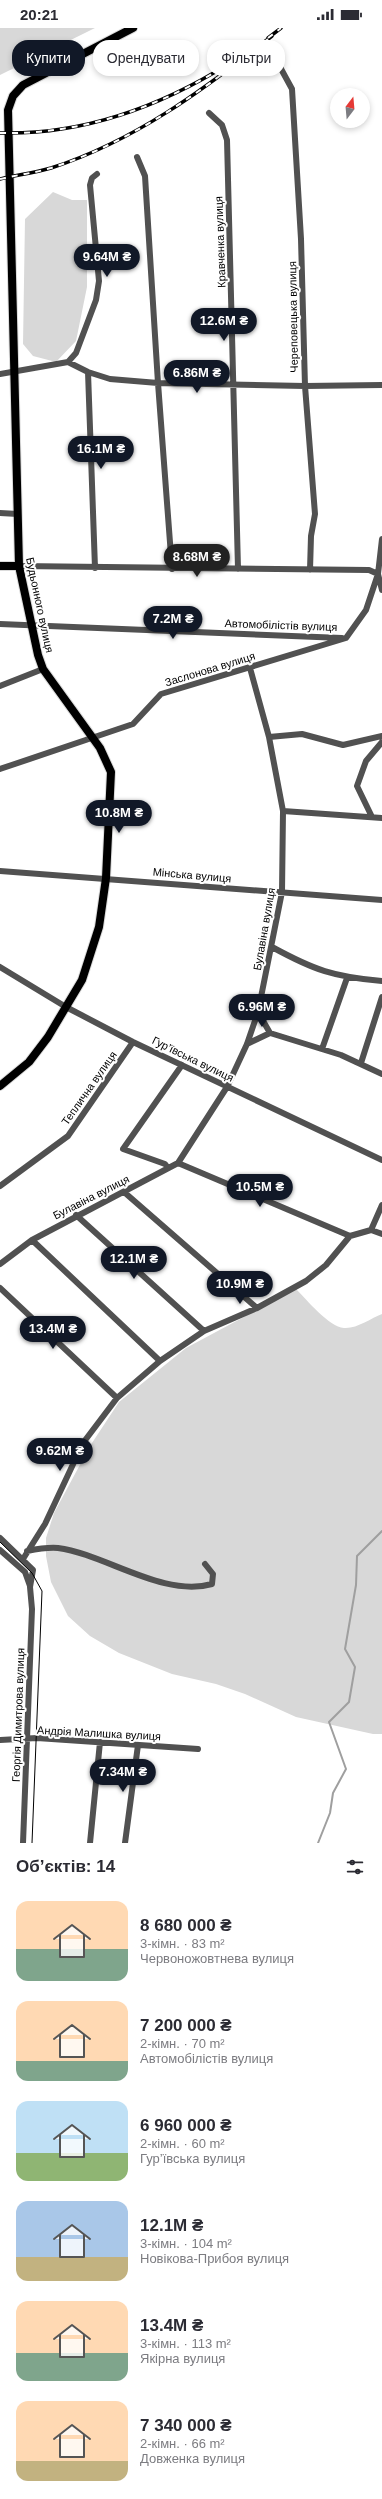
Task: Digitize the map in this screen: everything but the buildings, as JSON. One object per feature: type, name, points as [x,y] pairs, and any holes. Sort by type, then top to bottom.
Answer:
[{"type":"main road","name":"Будьонного вулиця","points":[[0,1086],[29,1062],[48,1037],[82,980],[91,956],[106,878],[111,772],[93,737],[43,669],[19,566],[8,110],[10,102],[23,85],[134,28]]},
{"type":"main road","points":[[0,566],[19,566]]},
{"type":"street","name":"Череповецька вулиця","points":[[285,76],[292,89],[301,239],[305,386],[315,514],[311,536],[310,570]]},
{"type":"street","name":"Кравченка вулиця","points":[[209,113],[222,125],[227,140],[235,386],[238,569]]},
{"type":"street","points":[[137,157],[145,176],[158,383],[172,568]]},
{"type":"street","points":[[0,374],[15,373],[68,362],[76,353],[96,300],[99,281],[90,185],[92,178],[97,174]]},
{"type":"street","points":[[68,362],[88,372],[110,379],[158,383],[235,386],[382,385]]},
{"type":"street","points":[[88,372],[95,568]]},
{"type":"street","points":[[0,513],[18,514]]},
{"type":"street","points":[[346,638],[366,610],[378,574],[382,539]]},
{"type":"street","points":[[19,566],[369,570],[378,574]]},
{"type":"street","points":[[378,574],[382,590]]},
{"type":"street","name":"Автомобілістів вулиця","points":[[0,624],[346,638]]},
{"type":"street","name":"Заслонова вулиця","points":[[0,770],[133,724],[161,694],[346,638]]},
{"type":"street","name":"Булавіна вулиця","points":[[0,1264],[32,1240],[76,1215],[124,1192],[178,1163],[226,1087],[247,1044],[258,1012],[282,892],[283,811],[269,737],[250,668]]},
{"type":"street","points":[[0,686],[43,669]]},
{"type":"street","points":[[269,737],[302,734],[343,745],[382,736]]},
{"type":"street","points":[[372,817],[357,786],[366,761],[382,742]]},
{"type":"street","points":[[283,811],[382,818]]},
{"type":"street","name":"Мінська вулиця","points":[[0,871],[382,900]]},
{"type":"street","points":[[272,947],[310,968],[347,978],[382,981]]},
{"type":"street","name":"Гур’ївська вулиця","points":[[0,967],[66,1007],[134,1042],[382,1160]]},
{"type":"street","points":[[322,1049],[347,978]]},
{"type":"street","points":[[361,1063],[382,997]]},
{"type":"street","points":[[258,1012],[270,1033]]},
{"type":"street","points":[[247,1044],[270,1033],[361,1063],[382,1074]]},
{"type":"street","name":"Теплична вулиця","points":[[0,1186],[68,1136],[134,1042]]},
{"type":"street","points":[[168,1168],[165,1164],[123,1149],[182,1065]]},
{"type":"street","points":[[178,1163],[350,1236]]},
{"type":"street","points":[[124,1192],[257,1308]]},
{"type":"street","points":[[371,1230],[382,1205]]},
{"type":"street","points":[[76,1215],[204,1331]]},
{"type":"street","points":[[23,1559],[45,1524],[83,1443],[117,1398],[160,1361],[204,1331],[257,1308],[306,1281],[326,1264],[350,1236],[371,1230],[382,1234]]},
{"type":"street","points":[[32,1240],[160,1361]]},
{"type":"street","points":[[0,1288],[117,1398]]},
{"type":"street","name":"Георгія Димитрова вулиця","points":[[0,1538],[33,1570],[30,1587]]},
{"type":"street","points":[[27,1551],[57,1548],[84,1554],[114,1566],[170,1583],[201,1587],[212,1584],[213,1574],[205,1564]]},
{"type":"street","name":"Георгія Димитрова вулиця","points":[[0,1550],[25,1572],[30,1587],[32,1609],[23,1843]]},
{"type":"street","name":"Андрія Малишка вулиця","points":[[0,1740],[27,1740],[37,1738],[198,1749]]},
{"type":"street","points":[[90,1843],[100,1742]]},
{"type":"street","points":[[126,1843],[138,1745]]},
{"type":"shaded area","points":[[0,28],[95,28],[71,40],[12,40],[12,69],[0,75]]},
{"type":"shaded area","points":[[53,192],[72,200],[87,200],[87,287],[76,341],[56,362],[33,356],[23,344],[25,219]]},
{"type":"shaded area","points":[[296,1289],[325,1318],[344,1328],[354,1327],[382,1314],[382,1734],[373,1734],[296,1717],[245,1694],[216,1684],[172,1674],[119,1653],[90,1636],[68,1616],[51,1582],[46,1556],[46,1538],[54,1513],[90,1446],[119,1402],[186,1348]]},
{"type":"waterway","points":[[318,1843],[330,1813],[333,1793],[346,1769],[329,1722],[349,1702],[355,1667],[345,1649],[356,1585],[357,1556],[382,1531]]},
{"type":"tram line","points":[[0,1542],[32,1573],[42,1591],[32,1843]]},
{"type":"railway","points":[[268,38],[281,28]]},
{"type":"railway","points":[[0,179],[51,168],[82,157],[140,129],[220,76],[272,36]]},
{"type":"railway","points":[[0,133],[61,129],[91,123],[148,105],[176,93],[208,76]]}]
